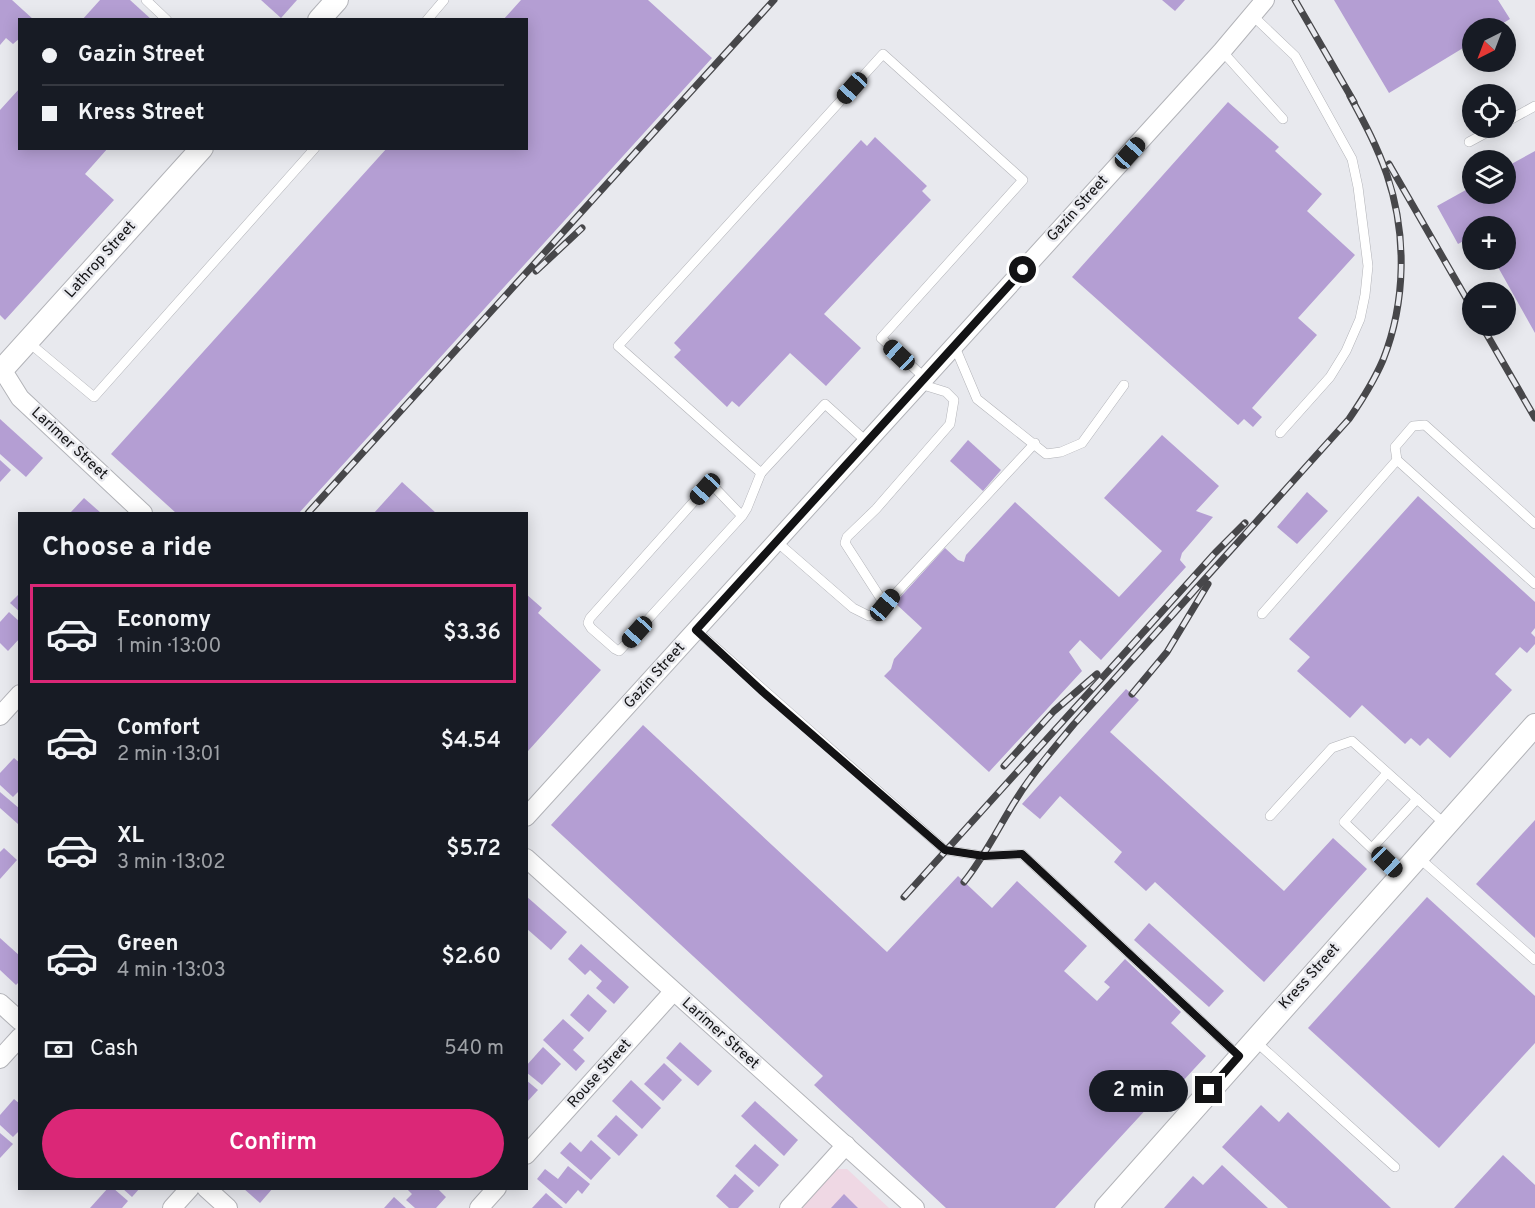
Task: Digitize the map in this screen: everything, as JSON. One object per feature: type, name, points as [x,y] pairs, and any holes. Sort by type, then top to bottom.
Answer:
[{"type":"street","points":[[321,18],[337,0]]},
{"type":"street","name":"Gazin Street","points":[[528,815],[1222,51],[1265,0]]},
{"type":"street","name":"Lathrop Street","points":[[1,370],[200,150]]},
{"type":"street","name":"Larimer Street","points":[[1,370],[20,398],[142,512]]},
{"type":"street","points":[[0,716],[18,696]]},
{"type":"street","name":"Kress Street","points":[[1106,1208],[1446,825],[1525,743],[1535,725]]},
{"type":"street","name":"Larimer Street","points":[[528,860],[915,1208]]},
{"type":"street","name":"Rouse Street","points":[[528,1153],[673,992]]},
{"type":"street","points":[[0,1003],[18,1019]]},
{"type":"street","points":[[0,1059],[18,1039]]},
{"type":"street","points":[[789,1208],[846,1145]]},
{"type":"street","points":[[172,1208],[188,1190]]},
{"type":"street","points":[[208,1190],[228,1208]]},
{"type":"street","points":[[479,1208],[495,1190]]},
{"type":"lane","points":[[146,0],[165,18]]},
{"type":"lane","points":[[429,18],[444,0]]},
{"type":"lane","points":[[1252,15],[1294,56],[1352,159],[1368,266],[1360,319],[1346,351],[1330,376],[1280,433]]},
{"type":"lane","points":[[1222,51],[1283,119]]},
{"type":"lane","points":[[762,473],[618,346],[883,54],[1023,180],[881,338],[923,381],[946,392],[954,400],[950,424],[876,508],[847,537],[845,543],[885,605]]},
{"type":"lane","points":[[1516,116],[1535,106]]},
{"type":"lane","points":[[1469,142],[1476,138]]},
{"type":"lane","points":[[27,341],[94,397],[313,150]]},
{"type":"lane","points":[[954,347],[977,399],[1046,454],[1071,449],[1082,443],[1125,385]]},
{"type":"lane","points":[[742,516],[716,489],[710,486],[705,489],[590,618],[588,623],[591,628],[619,651],[742,516],[762,473],[825,404],[867,442]]},
{"type":"lane","points":[[1535,524],[1425,425],[1413,426],[1395,447],[1397,460],[1535,584]]},
{"type":"lane","points":[[777,542],[853,608],[869,616],[882,610],[1035,443]]},
{"type":"lane","points":[[1262,614],[1397,460]]},
{"type":"lane","points":[[696,630],[763,692],[945,850],[984,856],[1022,854],[1246,1048],[1395,1167]]},
{"type":"lane","points":[[1270,816],[1332,748],[1352,741],[1446,825]]},
{"type":"lane","points":[[1387,773],[1344,822],[1401,876]]},
{"type":"lane","points":[[1372,848],[1417,799]]},
{"type":"lane","points":[[1418,857],[1535,960]]},
{"type":"shaded area","points":[[836,1169],[847,1169],[889,1208],[802,1208]]},
{"type":"building","points":[[0,0],[12,0],[32,18],[18,18],[18,40],[13,44],[6,38],[0,45]]},
{"type":"building","points":[[100,0],[130,0],[150,18],[84,18]]},
{"type":"building","points":[[261,0],[297,0],[281,18]]},
{"type":"building","points":[[521,0],[648,0],[712,58],[300,512],[175,512],[111,454],[385,150],[528,150],[528,18],[505,18]]},
{"type":"building","points":[[1162,0],[1185,0],[1175,11]]},
{"type":"building","points":[[1334,0],[1498,0],[1509,18],[1462,18],[1462,49],[1389,93]]},
{"type":"building","points":[[18,90],[18,150],[106,150],[85,174],[114,200],[5,320],[0,315],[0,110]]},
{"type":"building","points":[[1228,102],[1279,147],[1275,151],[1322,194],[1307,211],[1355,255],[1298,318],[1317,335],[1252,408],[1262,417],[1253,427],[1244,419],[1238,425],[1072,277]]},
{"type":"building","points":[[875,137],[927,186],[922,191],[931,200],[824,314],[861,348],[826,386],[790,353],[739,407],[732,401],[727,407],[674,357],[681,350],[674,343],[861,140],[867,146]]},
{"type":"building","points":[[1535,151],[1535,333],[1516,299],[1516,282],[1506,282],[1500,270],[1516,270],[1516,216],[1462,216],[1462,242],[1458,244],[1437,206],[1462,192],[1462,204],[1516,204],[1516,161]]},
{"type":"building","points":[[0,419],[43,458],[26,477],[0,454]]},
{"type":"building","points":[[1162,435],[1219,486],[1196,511],[1213,517],[1182,553],[1180,560],[1186,567],[1101,660],[1080,640],[1069,652],[1082,671],[989,772],[884,676],[891,669],[894,659],[922,628],[895,603],[945,548],[958,560],[964,562],[966,555],[1015,502],[1119,597],[1162,551],[1104,498]]},
{"type":"building","points":[[968,440],[1001,470],[983,491],[950,461]]},
{"type":"building","points":[[0,460],[11,470],[0,482]]},
{"type":"building","points":[[402,482],[435,512],[375,512]]},
{"type":"building","points":[[1307,492],[1328,511],[1297,544],[1277,527]]},
{"type":"building","points":[[1418,496],[1535,602],[1535,628],[1531,633],[1535,637],[1535,644],[1527,653],[1520,647],[1495,674],[1512,690],[1450,758],[1428,738],[1420,746],[1411,738],[1405,744],[1362,705],[1350,718],[1297,671],[1310,657],[1289,639]]},
{"type":"building","points":[[84,498],[100,512],[71,512]]},
{"type":"building","points":[[18,595],[18,610],[10,603]]},
{"type":"building","points":[[528,596],[542,608],[538,613],[601,670],[528,751]]},
{"type":"building","points":[[9,612],[18,620],[18,640],[8,651],[0,643],[0,622]]},
{"type":"building","points":[[1126,689],[1139,700],[1110,732],[1284,891],[1333,838],[1367,869],[1264,982],[1155,882],[1146,891],[1114,862],[1122,852],[1060,796],[1040,819],[1022,804]]},
{"type":"building","points":[[643,725],[887,952],[958,876],[992,908],[1017,881],[1087,946],[1064,971],[1097,1001],[1110,987],[1104,982],[1125,959],[1181,1012],[1171,1023],[1206,1056],[1181,1083],[1175,1078],[1055,1208],[946,1208],[814,1085],[823,1076],[551,825]]},
{"type":"building","points":[[14,758],[18,761],[18,792],[13,797],[0,785],[0,773]]},
{"type":"building","points":[[0,792],[18,807],[18,824],[0,808]]},
{"type":"building","points":[[1535,820],[1535,938],[1476,884]]},
{"type":"building","points":[[4,848],[17,860],[0,879],[0,852]]},
{"type":"building","points":[[1427,897],[1535,996],[1535,1043],[1439,1148],[1308,1028]]},
{"type":"building","points":[[528,898],[567,932],[551,950],[528,930]]},
{"type":"building","points":[[1149,923],[1224,991],[1209,1007],[1134,940]]},
{"type":"building","points":[[0,938],[18,954],[18,983],[16,985],[0,970]]},
{"type":"building","points":[[581,944],[629,987],[614,1004],[596,988],[602,981],[590,970],[585,975],[568,959]]},
{"type":"building","points":[[588,994],[607,1011],[589,1032],[570,1015]]},
{"type":"building","points":[[563,1019],[584,1038],[573,1050],[585,1061],[576,1071],[543,1040]]},
{"type":"building","points":[[680,1042],[712,1071],[698,1086],[666,1058]]},
{"type":"building","points":[[543,1047],[561,1064],[542,1085],[528,1074],[528,1064]]},
{"type":"building","points":[[664,1063],[682,1080],[663,1101],[644,1084]]},
{"type":"building","points":[[631,1080],[661,1108],[642,1129],[612,1101]]},
{"type":"building","points":[[528,1082],[538,1090],[528,1101]]},
{"type":"building","points":[[14,1099],[18,1102],[18,1132],[13,1137],[0,1125],[0,1115]]},
{"type":"building","points":[[755,1101],[798,1140],[784,1156],[741,1116]]},
{"type":"building","points":[[1261,1105],[1279,1122],[1288,1112],[1391,1208],[1288,1208],[1222,1147]]},
{"type":"building","points":[[616,1115],[638,1135],[619,1156],[597,1136]]},
{"type":"building","points":[[0,1133],[13,1144],[0,1158]]},
{"type":"building","points":[[591,1140],[611,1158],[591,1180],[560,1153],[570,1142],[581,1152]]},
{"type":"building","points":[[755,1144],[779,1165],[759,1187],[735,1166]]},
{"type":"building","points":[[1503,1155],[1535,1185],[1535,1208],[1454,1208]]},
{"type":"building","points":[[1222,1165],[1268,1208],[1164,1208],[1193,1176],[1203,1185]]},
{"type":"building","points":[[568,1166],[590,1184],[582,1194],[578,1190],[566,1204],[537,1179],[545,1169],[558,1179]]},
{"type":"building","points":[[735,1174],[754,1191],[738,1208],[729,1208],[716,1196]]},
{"type":"building","points":[[106,1190],[115,1190],[128,1201],[122,1208],[90,1208]]},
{"type":"building","points":[[124,1190],[138,1190],[132,1197]]},
{"type":"building","points":[[245,1190],[271,1190],[260,1203]]},
{"type":"building","points":[[408,1190],[439,1190],[446,1197],[436,1208],[415,1208],[406,1200],[412,1194]]},
{"type":"building","points":[[546,1193],[563,1208],[532,1208]]},
{"type":"building","points":[[844,1194],[858,1208],[831,1208]]},
{"type":"building","points":[[394,1197],[406,1208],[384,1208]]},
{"type":"railway","points":[[309,512],[774,0]]},
{"type":"railway","points":[[1295,0],[1354,102]]},
{"type":"railway","points":[[964,882],[1023,788],[1044,760],[1349,419],[1368,390],[1383,360],[1391,338],[1400,292],[1401,244],[1394,198],[1387,175],[1350,96]]},
{"type":"railway","points":[[1389,164],[1462,291]]},
{"type":"railway","points":[[536,271],[582,228]]},
{"type":"railway","points":[[1488,336],[1535,418]]},
{"type":"railway","points":[[904,897],[1215,553],[1245,523]]},
{"type":"railway","points":[[1132,694],[1167,652],[1208,584]]},
{"type":"railway","points":[[1004,766],[1054,711],[1097,674]]},
{"type":"route","points":[[1023,270],[696,630],[763,692],[945,850],[984,856],[1022,854],[1239,1056],[1209,1090]]}]
